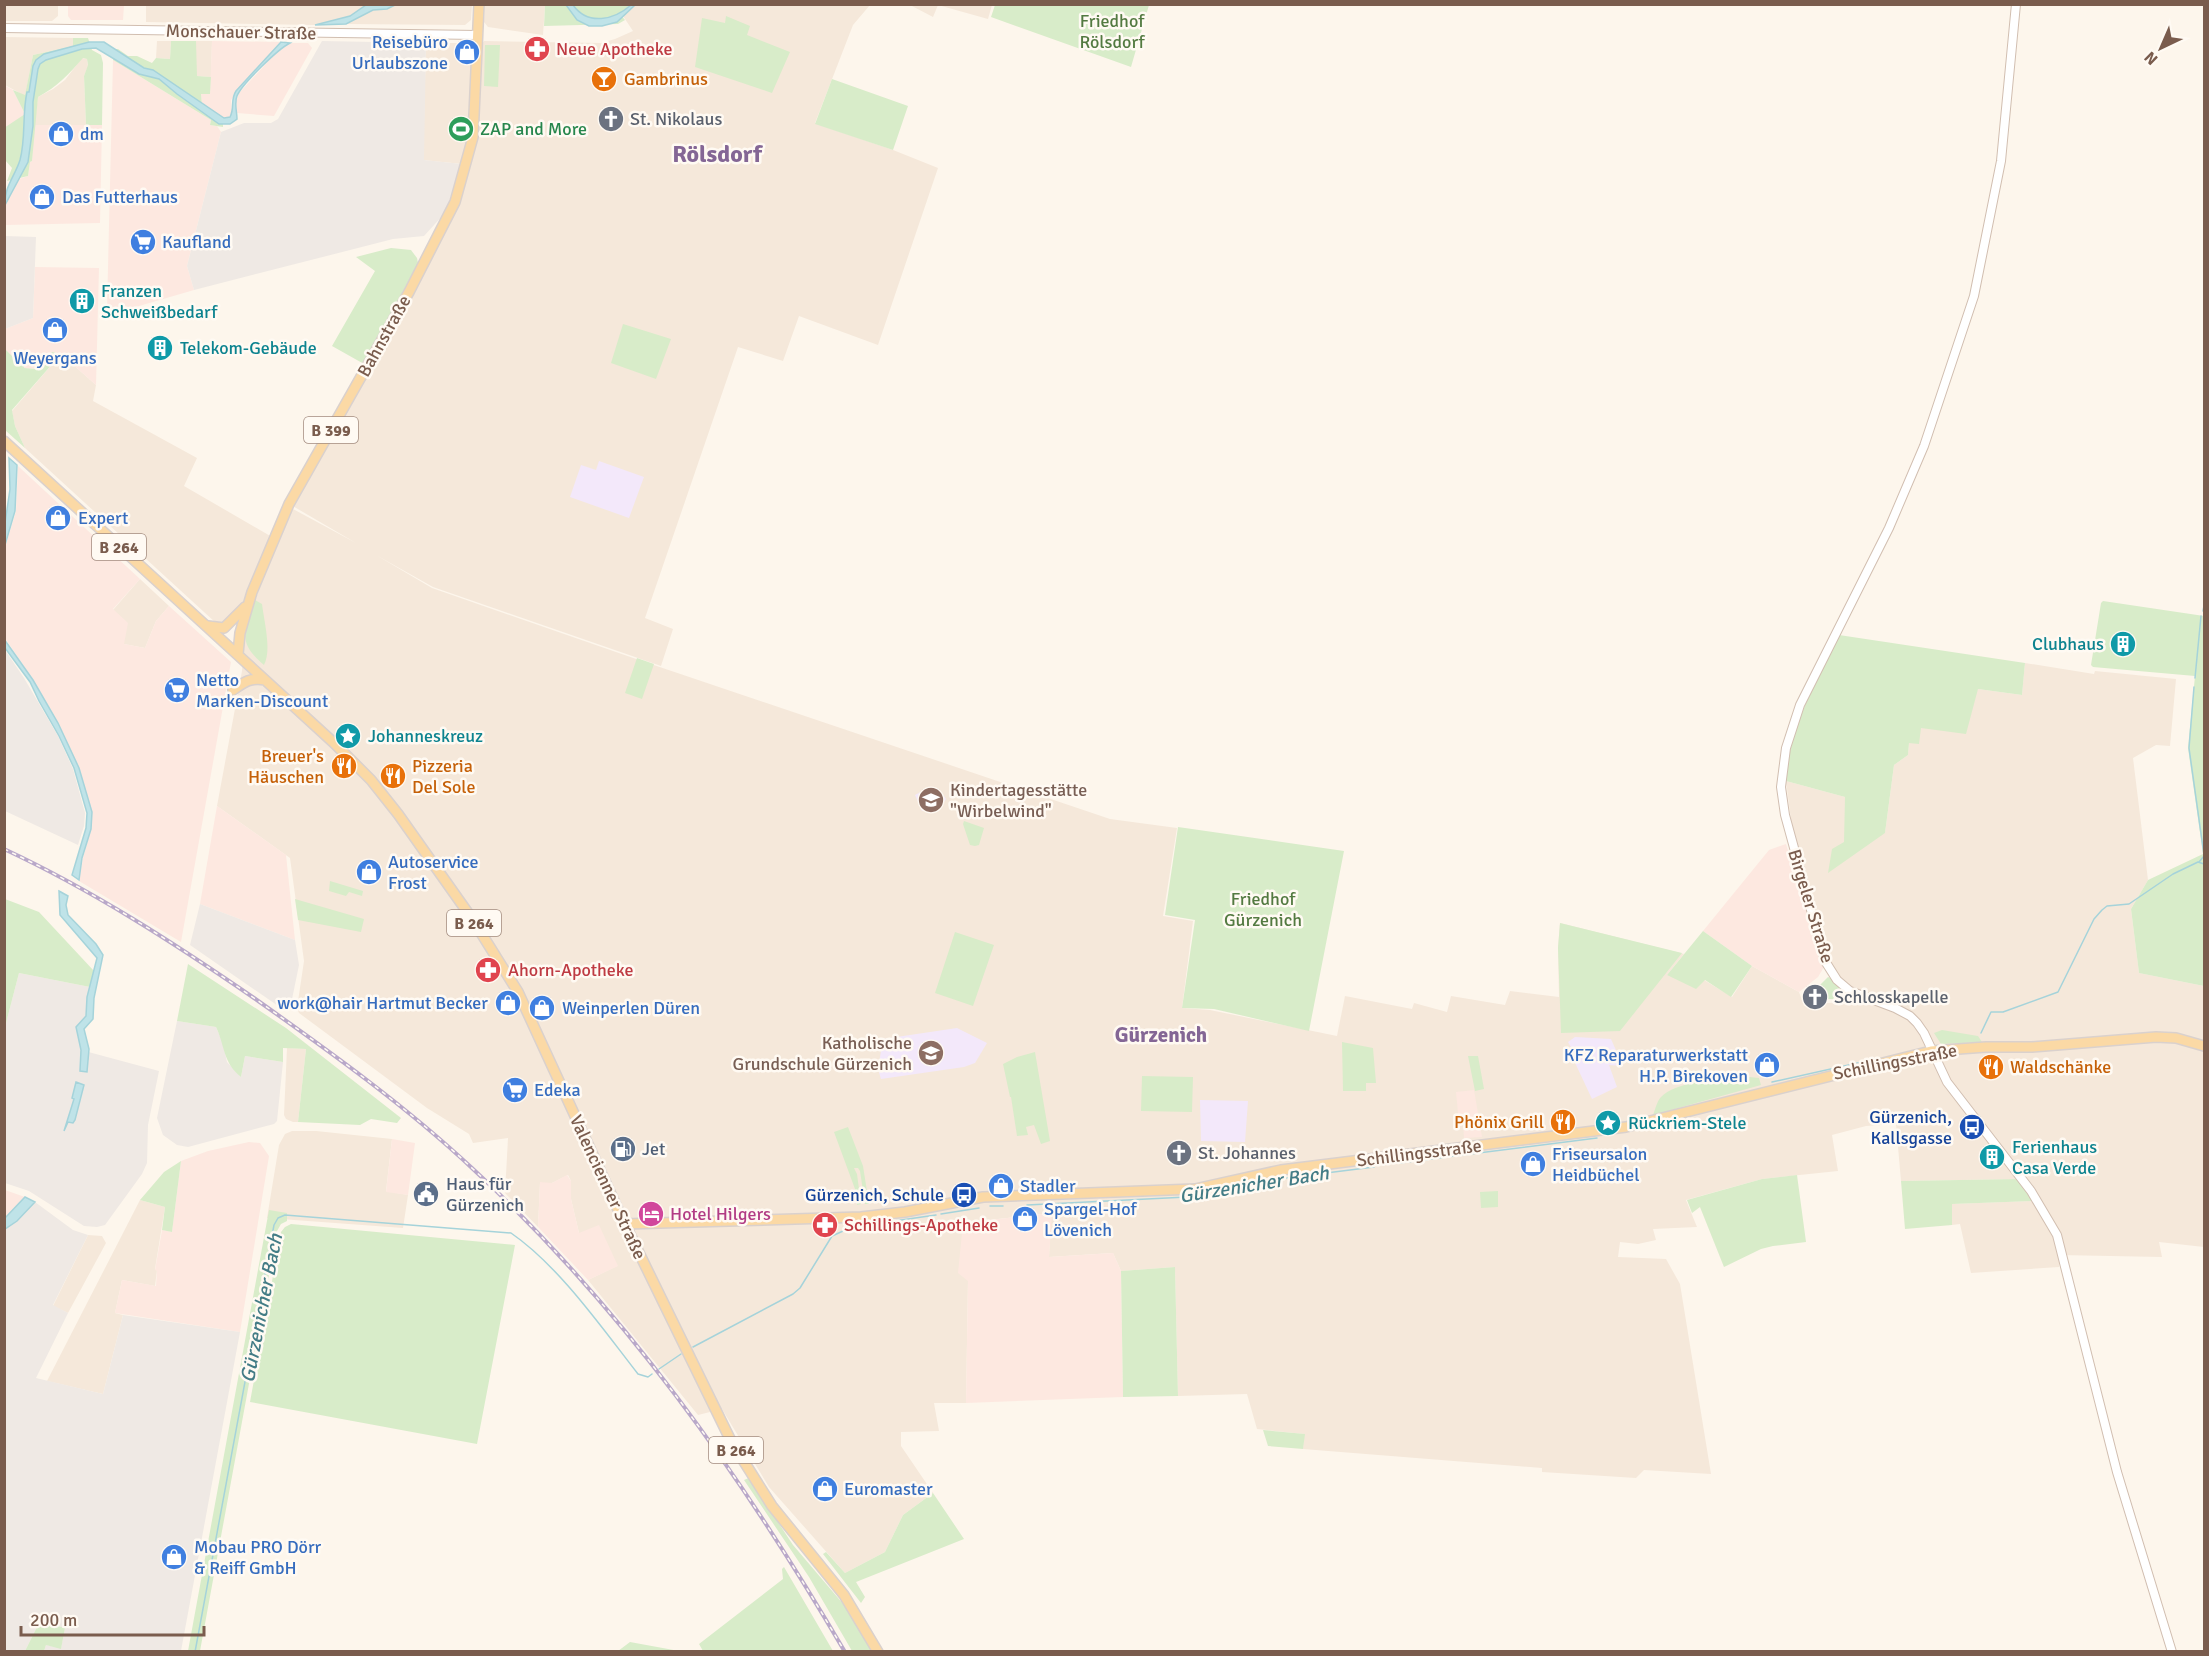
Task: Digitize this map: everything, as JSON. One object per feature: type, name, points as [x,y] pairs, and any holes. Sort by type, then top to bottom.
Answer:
[{"type":"main road","name":"Bahnstraße","points":[[238,654],[240,633],[249,602],[291,501],[409,292],[455,202],[473,137],[479,4]]},
{"type":"main road","name":"Valencienner Straße","points":[[4,441],[268,681],[352,760],[388,800],[473,920],[518,992],[625,1224],[731,1441],[772,1506],[860,1618],[879,1652]]},
{"type":"main road","points":[[206,625],[224,628],[249,602]]},
{"type":"main road","points":[[233,690],[247,680],[255,678],[268,681]]},
{"type":"main road","name":"Schillingsstraße","points":[[625,1224],[861,1217],[905,1212],[983,1197],[1195,1189],[1281,1170],[1626,1127],[1931,1051],[1986,1047],[2032,1047],[2156,1037],[2176,1038],[2205,1046]]},
{"type":"street","name":"Birgeler Straße","points":[[2016,4],[2001,161],[1974,296],[1924,446],[1889,528],[1810,683],[1792,726],[1782,770],[1781,787],[1785,815],[1804,890],[1825,961],[1830,970],[1850,991],[1910,1016],[1920,1028],[1952,1089],[2026,1184],[2048,1219],[2053,1239],[2062,1256],[2117,1472],[2172,1652]]},
{"type":"street","name":"Monschauer Straße","points":[[4,28],[477,35]]},
{"type":"shaded area","points":[[5,4],[58,5],[58,16],[52,21],[5,21]]},
{"type":"shaded area","points":[[68,5],[124,5],[123,20],[71,20],[68,16]]},
{"type":"shaded area","points":[[146,5],[366,5],[350,16],[315,25],[146,22]]},
{"type":"shaded area","points":[[395,5],[472,5],[471,20],[465,25],[346,24],[373,10],[387,9]]},
{"type":"shaded area","points":[[485,5],[545,5],[543,35],[488,27],[484,22]]},
{"type":"shaded area","points":[[635,5],[870,5],[853,25],[815,123],[938,168],[878,345],[799,316],[783,361],[738,347],[645,618],[673,629],[661,666],[433,587],[376,555],[432,588],[639,660],[1110,819],[1177,828],[1163,916],[1193,921],[1182,1008],[1210,1010],[1337,1036],[1345,996],[1412,1009],[1414,1003],[1447,1012],[1451,996],[1505,1005],[1510,991],[1559,997],[1560,923],[1684,954],[1667,975],[1704,980],[1732,997],[1752,966],[1799,992],[1804,1006],[1858,1002],[1861,992],[1852,988],[1841,978],[1828,960],[1791,820],[1786,781],[1845,797],[1845,842],[1885,833],[1894,765],[1908,755],[1909,743],[1921,728],[1978,689],[2022,695],[2025,663],[2094,674],[2095,671],[2176,679],[2170,746],[2156,745],[2133,758],[2148,880],[2131,909],[2139,973],[2204,986],[2204,1247],[2159,1242],[2162,1257],[2059,1255],[2059,1267],[1971,1273],[1960,1224],[1952,1225],[1951,1204],[2032,1201],[2018,1179],[1901,1181],[1896,1124],[1866,1126],[1832,1135],[1838,1171],[1762,1179],[1686,1200],[1697,1227],[1653,1229],[1656,1240],[1638,1244],[1620,1242],[1618,1257],[1666,1259],[1680,1284],[1711,1474],[1644,1470],[1636,1478],[1542,1472],[1542,1468],[1303,1449],[1304,1434],[1257,1429],[1247,1394],[1178,1396],[1175,1267],[1121,1271],[1113,1253],[1049,1257],[1051,1213],[963,1223],[968,1280],[966,1403],[934,1403],[939,1431],[901,1432],[901,1446],[933,1493],[903,1515],[885,1552],[845,1573],[769,1487],[722,1409],[698,1415],[588,1280],[617,1266],[579,1233],[571,1199],[571,1181],[568,1175],[552,1183],[540,1183],[538,1227],[505,1193],[508,1138],[473,1143],[469,1134],[427,1108],[299,1013],[297,1008],[304,961],[290,858],[217,806],[242,671],[245,633],[265,571],[293,509],[356,543],[291,505],[428,266],[451,220],[476,136],[482,44],[484,41],[601,43],[633,31],[623,16]]},
{"type":"shaded area","points":[[910,5],[938,5],[933,17]]},
{"type":"shaded area","points":[[938,5],[992,5],[988,19]]},
{"type":"shaded area","points":[[4,37],[73,38],[73,46],[33,55],[25,96],[5,85]]},
{"type":"shaded area","points":[[157,41],[171,41],[170,59],[156,58]]},
{"type":"shaded area","points":[[196,41],[212,41],[211,77],[196,76]]},
{"type":"shaded area","points":[[212,41],[281,42],[231,100],[230,117],[223,118],[202,105],[201,94],[210,94]]},
{"type":"shaded area","points":[[322,41],[426,43],[424,160],[462,164],[445,213],[424,236],[393,239],[194,290],[187,266],[221,132],[244,123],[271,123],[278,119]]},
{"type":"shaded area","points":[[290,43],[308,43],[312,48],[274,116],[237,113],[236,102],[239,93],[273,56]]},
{"type":"shaded area","points":[[426,43],[470,43],[472,45],[468,135],[462,164],[423,160]]},
{"type":"shaded area","points":[[82,58],[87,59],[88,66],[84,76],[86,125],[34,125],[38,97],[65,80]]},
{"type":"shaded area","points":[[113,60],[211,120],[210,125],[217,126],[221,132],[187,266],[194,290],[115,313],[107,309]]},
{"type":"shaded area","points":[[4,85],[13,90],[25,114],[5,129]]},
{"type":"shaded area","points":[[34,125],[102,125],[100,223],[5,225],[5,205],[19,179],[28,176],[32,161]]},
{"type":"shaded area","points":[[5,236],[36,237],[33,318],[5,329]]},
{"type":"shaded area","points":[[35,267],[99,268],[96,385],[61,354],[52,352],[37,369],[23,368],[5,349],[5,329],[33,318]]},
{"type":"shaded area","points":[[61,354],[96,385],[93,401],[197,458],[184,486],[272,537],[248,596],[222,625],[216,623],[25,448],[15,426],[12,411]]},
{"type":"shaded area","points":[[599,461],[644,477],[629,518],[570,497],[581,465],[596,470]]},
{"type":"shaded area","points":[[18,466],[140,579],[113,609],[128,623],[124,644],[145,648],[156,621],[169,606],[231,662],[181,942],[79,881],[91,829],[92,812],[79,768],[58,722],[5,638],[5,548],[16,511]]},
{"type":"shaded area","points":[[140,579],[169,606],[156,621],[145,648],[124,644],[113,610]]},
{"type":"shaded area","points":[[5,650],[58,736],[73,769],[85,813],[84,826],[78,845],[5,811]]},
{"type":"shaded area","name":"Kindertagesstätte \"Wirbelwind\"","points":[[928,788],[930,792],[934,790],[942,793],[946,799],[938,811],[936,806],[922,811],[915,795]]},
{"type":"shaded area","points":[[217,806],[286,855],[295,940],[200,904]]},
{"type":"shaded area","points":[[1786,844],[1824,967],[1818,977],[1799,992],[1752,966],[1703,931],[1769,850]]},
{"type":"shaded area","points":[[200,904],[295,940],[299,965],[290,1009],[284,1010],[190,945]]},
{"type":"shaded area","points":[[19,973],[90,987],[81,1050],[159,1071],[148,1125],[147,1163],[142,1174],[105,1225],[84,1226],[29,1191],[5,1183],[5,1027]]},
{"type":"shaded area","points":[[177,1021],[216,1027],[223,1043],[227,1062],[241,1077],[245,1056],[283,1062],[277,1121],[274,1124],[188,1147],[177,1145],[163,1135],[157,1118]]},
{"type":"shaded area","name":"Katholische Grundschule Gürzenich","points":[[957,1028],[987,1043],[975,1063],[964,1067],[881,1079],[878,1069],[883,1039]]},
{"type":"shaded area","points":[[1575,1037],[1611,1039],[1623,1066],[1609,1065],[1617,1087],[1592,1099],[1570,1052],[1573,1051],[1568,1042]]},
{"type":"shaded area","points":[[287,1048],[306,1049],[298,1122],[286,1119],[284,1115]]},
{"type":"shaded area","points":[[1474,1090],[1482,1137],[1464,1138],[1463,1123],[1459,1123],[1456,1092]]},
{"type":"shaded area","points":[[1200,1100],[1248,1101],[1245,1142],[1201,1141]]},
{"type":"shaded area","points":[[292,1131],[316,1131],[392,1139],[386,1191],[408,1195],[403,1228],[267,1218],[279,1145],[285,1134]]},
{"type":"shaded area","points":[[392,1139],[415,1143],[408,1195],[386,1192]]},
{"type":"shaded area","points":[[249,1142],[260,1143],[269,1156],[240,1332],[115,1313],[122,1280],[156,1286],[157,1271],[155,1270],[162,1230],[172,1232],[181,1161],[208,1151]]},
{"type":"shaded area","points":[[567,1175],[571,1181],[571,1199],[579,1233],[599,1225],[618,1266],[588,1280],[538,1227],[540,1182],[552,1183]]},
{"type":"shaded area","points":[[5,1190],[25,1197],[5,1218]]},
{"type":"shaded area","points":[[140,1200],[165,1207],[155,1269],[157,1270],[155,1286],[122,1280],[115,1313],[123,1315],[103,1394],[47,1381]]},
{"type":"shaded area","points":[[35,1202],[73,1230],[88,1235],[53,1305],[68,1313],[36,1378],[103,1394],[123,1315],[240,1332],[181,1651],[44,1651],[46,1645],[61,1648],[65,1628],[40,1621],[25,1651],[5,1651],[4,1229],[17,1221]]},
{"type":"shaded area","points":[[1052,1213],[1049,1257],[1113,1253],[1121,1271],[1123,1397],[966,1403],[968,1281],[958,1273],[963,1223]]},
{"type":"shaded area","points":[[88,1235],[102,1236],[106,1243],[68,1313],[53,1306]]},
{"type":"green space","name":"Friedhof Rölsdorf","points":[[995,4],[1149,5],[1131,67],[991,17]]},
{"type":"green space","points":[[545,5],[630,5],[620,14],[625,20],[618,24],[544,26]]},
{"type":"green space","points":[[726,16],[750,26],[747,35],[790,52],[772,93],[695,67],[702,18],[725,23]]},
{"type":"green space","points":[[73,38],[88,38],[92,50],[101,55],[103,63],[102,125],[86,125],[84,76],[88,65],[87,59],[83,58],[62,80],[38,97],[32,161],[28,176],[7,181],[12,168],[5,160],[4,128],[25,114],[13,90],[25,95],[33,55],[73,46]]},
{"type":"green space","points":[[171,41],[196,41],[197,76],[211,77],[210,94],[201,94],[202,105],[223,118],[223,127],[210,125],[211,120],[113,60],[113,49],[152,63],[156,58],[170,59]]},
{"type":"green space","points":[[485,45],[500,45],[498,87],[484,86]]},
{"type":"green space","points":[[832,79],[908,106],[893,150],[815,124]]},
{"type":"green space","points":[[391,248],[411,250],[418,263],[364,364],[332,346],[375,271],[356,257]]},
{"type":"green space","points":[[623,324],[671,339],[656,379],[611,363]]},
{"type":"green space","points":[[5,349],[17,361],[23,361],[24,368],[37,369],[52,352],[61,354],[12,410],[15,426],[25,448],[5,430]]},
{"type":"green space","points":[[255,600],[262,604],[266,627],[267,652],[264,665],[249,650],[245,636]]},
{"type":"green space","points":[[2103,601],[2204,616],[2204,986],[2139,973],[2131,909],[2148,880],[2203,854],[2188,748],[2195,676],[2093,667],[2091,665]]},
{"type":"green space","points":[[1839,635],[2025,663],[2022,695],[1978,689],[1966,734],[1921,728],[1919,744],[1909,743],[1908,755],[1894,765],[1885,833],[1828,873],[1832,849],[1844,842],[1845,797],[1786,781],[1792,742],[1798,724]]},
{"type":"green space","points":[[637,658],[654,664],[642,699],[625,693]]},
{"type":"green space","points":[[964,821],[984,828],[979,845],[970,845]]},
{"type":"green space","name":"Friedhof Gürzenich","points":[[1178,827],[1344,851],[1309,1031],[1214,1009],[1182,1008],[1195,920],[1165,915]]},
{"type":"green space","points":[[330,881],[363,891],[362,896],[349,892],[346,896],[329,891]]},
{"type":"green space","points":[[5,899],[39,912],[94,971],[90,987],[19,973],[5,1027]]},
{"type":"green space","points":[[295,899],[364,919],[361,932],[298,920]]},
{"type":"green space","points":[[1560,923],[1682,953],[1620,1031],[1561,1033],[1558,948]]},
{"type":"green space","points":[[1703,931],[1752,966],[1731,997],[1705,980],[1696,989],[1667,975]]},
{"type":"green space","points":[[955,932],[994,945],[973,1006],[935,993]]},
{"type":"green space","points":[[188,964],[286,1028],[401,1118],[397,1123],[371,1119],[360,1125],[298,1122],[306,1049],[283,1048],[283,1062],[245,1056],[241,1077],[228,1060],[216,1027],[177,1021]]},
{"type":"green space","points":[[1828,977],[1853,997],[1852,1000],[1804,1001]]},
{"type":"green space","points":[[1942,1030],[1978,1036],[1982,1042],[1941,1044],[1934,1033]]},
{"type":"green space","points":[[1342,1042],[1373,1048],[1376,1083],[1366,1083],[1366,1091],[1343,1091]]},
{"type":"green space","points":[[1035,1052],[1050,1141],[1041,1144],[1034,1125],[1026,1127],[1028,1135],[1017,1136],[1003,1064]]},
{"type":"green space","points":[[1468,1056],[1478,1056],[1484,1089],[1475,1091]]},
{"type":"green space","points":[[1142,1076],[1193,1077],[1192,1112],[1141,1111]]},
{"type":"green space","points":[[1721,1077],[1759,1078],[1761,1085],[1653,1115],[1657,1103],[1667,1092],[1687,1084]]},
{"type":"green space","points":[[848,1127],[863,1166],[869,1204],[865,1204],[860,1171],[854,1168],[861,1204],[857,1205],[855,1189],[834,1132]]},
{"type":"green space","points":[[181,1161],[172,1232],[162,1230],[165,1207],[140,1200],[164,1172]]},
{"type":"green space","points":[[1797,1175],[1806,1242],[1761,1249],[1724,1267],[1700,1207],[1692,1213],[1687,1200],[1762,1179]]},
{"type":"green space","points":[[2018,1179],[2033,1201],[1952,1204],[1952,1225],[1905,1229],[1901,1181]]},
{"type":"green space","points":[[1498,1191],[1498,1207],[1481,1208],[1480,1192]]},
{"type":"green space","points":[[269,1210],[287,1213],[287,1221],[281,1224],[277,1231],[200,1651],[188,1651]]},
{"type":"green space","points":[[291,1224],[515,1245],[477,1444],[250,1402],[281,1232]]},
{"type":"green space","points":[[1175,1267],[1178,1396],[1123,1397],[1121,1271]]},
{"type":"green space","points":[[1263,1430],[1305,1434],[1303,1449],[1268,1446]]},
{"type":"green space","points":[[749,1478],[793,1545],[850,1612],[872,1651],[852,1651],[809,1577],[744,1480]]},
{"type":"green space","points":[[933,1493],[964,1539],[856,1582],[865,1597],[861,1603],[823,1554],[826,1552],[845,1573],[885,1552],[903,1515]]},
{"type":"green space","points":[[784,1567],[833,1651],[703,1651],[699,1644],[783,1579],[782,1569]]},
{"type":"green space","points":[[40,1621],[65,1628],[61,1649],[46,1645],[44,1651],[25,1651]]},
{"type":"green space","points":[[630,1642],[679,1651],[618,1651]]},
{"type":"water","points":[[366,5],[395,5],[387,9],[373,10],[346,24],[315,25],[350,16]]},
{"type":"water","points":[[566,5],[573,5],[586,16],[601,18],[617,14],[635,5],[617,22],[602,26],[589,26],[577,20]]},
{"type":"water","points":[[89,42],[104,42],[144,68],[153,70],[224,118],[230,117],[236,91],[281,42],[290,43],[261,67],[240,91],[236,102],[237,119],[230,124],[219,124],[159,79],[139,74],[96,48],[82,49],[46,60],[40,64],[38,69],[28,162],[5,205],[6,193],[22,152],[27,92],[29,92],[36,60],[44,54]]},
{"type":"water","points":[[9,458],[17,465],[15,511],[5,545],[5,523],[10,489]]},
{"type":"water","points":[[4,639],[33,680],[58,723],[79,768],[92,812],[91,829],[82,858],[79,880],[72,875],[86,828],[87,813],[74,768],[30,682],[5,648]]},
{"type":"water","points":[[59,891],[68,896],[66,905],[68,915],[96,944],[103,955],[94,998],[93,1019],[84,1029],[89,1049],[87,1072],[80,1071],[81,1050],[76,1027],[86,1016],[87,997],[97,958],[60,915]]},
{"type":"water","points":[[76,1082],[84,1085],[75,1120],[73,1123],[68,1122],[64,1131],[74,1099],[72,1098]]},
{"type":"water","points":[[25,1197],[35,1202],[17,1221],[5,1229],[5,1218]]},
{"type":"waterway","points":[[2203,611],[2204,606]]},
{"type":"waterway","points":[[2195,678],[2201,616]]},
{"type":"waterway","points":[[2194,687],[2189,748],[2204,855]]},
{"type":"waterway","points":[[2199,862],[2204,856]]},
{"type":"waterway","points":[[1981,1033],[1991,1012],[2003,1012],[2058,992],[2094,919],[2107,906],[2129,904],[2173,874],[2198,862],[2204,864]]},
{"type":"waterway","name":"Gürzenicher Bach","points":[[1772,1082],[1862,1062]]},
{"type":"waterway","name":"Gürzenicher Bach","points":[[1399,1163],[1597,1138]]},
{"type":"waterway","name":"Gürzenicher Bach","points":[[1027,1205],[1207,1196],[1254,1182],[1374,1167]]},
{"type":"waterway","name":"Gürzenicher Bach","points":[[990,1206],[1003,1206]]},
{"type":"waterway","name":"Gürzenicher Bach","points":[[941,1214],[979,1208]]},
{"type":"waterway","name":"Gürzenicher Bach","points":[[195,1652],[274,1225],[278,1218],[285,1215],[511,1233],[546,1262],[563,1280],[638,1374],[648,1377],[652,1374]]},
{"type":"waterway","name":"Gürzenicher Bach","points":[[693,1347],[793,1294],[800,1288],[832,1236],[852,1227],[936,1215]]},
{"type":"waterway","name":"Gürzenicher Bach","points":[[659,1369],[681,1354]]},
{"type":"railway","points":[[4,849],[69,882],[194,957],[339,1059],[394,1101],[473,1169],[528,1222],[580,1278],[677,1397],[765,1522],[845,1652]]},
{"type":"place","name":"Neue Apotheke","points":[[537,49]]},
{"type":"place","name":"Reisebüro Urlaubszone","points":[[467,52]]},
{"type":"place","name":"Gambrinus","points":[[604,79]]},
{"type":"place","name":"St. Nikolaus","points":[[611,119]]},
{"type":"place","name":"ZAP and More","points":[[461,129]]},
{"type":"place","name":"dm","points":[[61,134]]},
{"type":"place","name":"Das Futterhaus","points":[[42,197]]},
{"type":"place","name":"Kaufland","points":[[143,242]]},
{"type":"place","name":"Franzen Schweißbedarf","points":[[82,301]]},
{"type":"place","name":"Weyergans","points":[[55,330]]},
{"type":"place","name":"Telekom-Gebäude","points":[[160,348]]},
{"type":"place","name":"Expert","points":[[58,518]]},
{"type":"place","name":"Clubhaus","points":[[2123,644]]},
{"type":"place","name":"Netto Marken-Discount","points":[[177,690]]},
{"type":"place","name":"Johanneskreuz","points":[[348,736]]},
{"type":"place","name":"Breuer's Häuschen","points":[[344,766]]},
{"type":"place","name":"Pizzeria Del Sole","points":[[393,776]]},
{"type":"place","name":"Kindertagesstätte \"Wirbelwind\"","points":[[931,800]]},
{"type":"place","name":"Autoservice Frost","points":[[369,872]]},
{"type":"place","name":"Ahorn-Apotheke","points":[[488,970]]},
{"type":"place","name":"Schlosskapelle","points":[[1815,997]]},
{"type":"place","name":"work@hair Hartmut Becker","points":[[508,1003]]},
{"type":"place","name":"Weinperlen Düren","points":[[542,1008]]},
{"type":"place","name":"Katholische Grundschule Gürzenich","points":[[931,1053]]},
{"type":"place","name":"KFZ Reparaturwerkstatt H.P. Birekoven","points":[[1767,1065]]},
{"type":"place","name":"Waldschänke","points":[[1991,1067]]},
{"type":"place","name":"Edeka","points":[[515,1090]]},
{"type":"place","name":"Phönix Grill","points":[[1563,1122]]},
{"type":"place","name":"Rückriem-Stele","points":[[1608,1123]]},
{"type":"place","name":"Gürzenich, Kallsgasse","points":[[1972,1127]]},
{"type":"place","name":"Jet","points":[[623,1149]]},
{"type":"place","name":"St. Johannes","points":[[1179,1153]]},
{"type":"place","name":"Ferienhaus Casa Verde","points":[[1992,1157]]},
{"type":"place","name":"Friseursalon Heidbüchel","points":[[1533,1164]]},
{"type":"place","name":"Stadler","points":[[1001,1186]]},
{"type":"place","name":"Haus für Gürzenich","points":[[426,1194]]},
{"type":"place","name":"Gürzenich, Schule","points":[[964,1195]]},
{"type":"place","name":"Hotel Hilgers","points":[[651,1214]]},
{"type":"place","name":"Spargel-Hof Lövenich","points":[[1025,1219]]},
{"type":"place","name":"Schillings-Apotheke","points":[[825,1225]]},
{"type":"place","name":"Euromaster","points":[[825,1489]]},
{"type":"place","name":"Mobau PRO Dörr & Reiff GmbH","points":[[174,1557]]},
{"type":"district","name":"Rölsdorf","points":[[717,154]]},
{"type":"district","name":"Gürzenich","points":[[1161,1035]]}]
